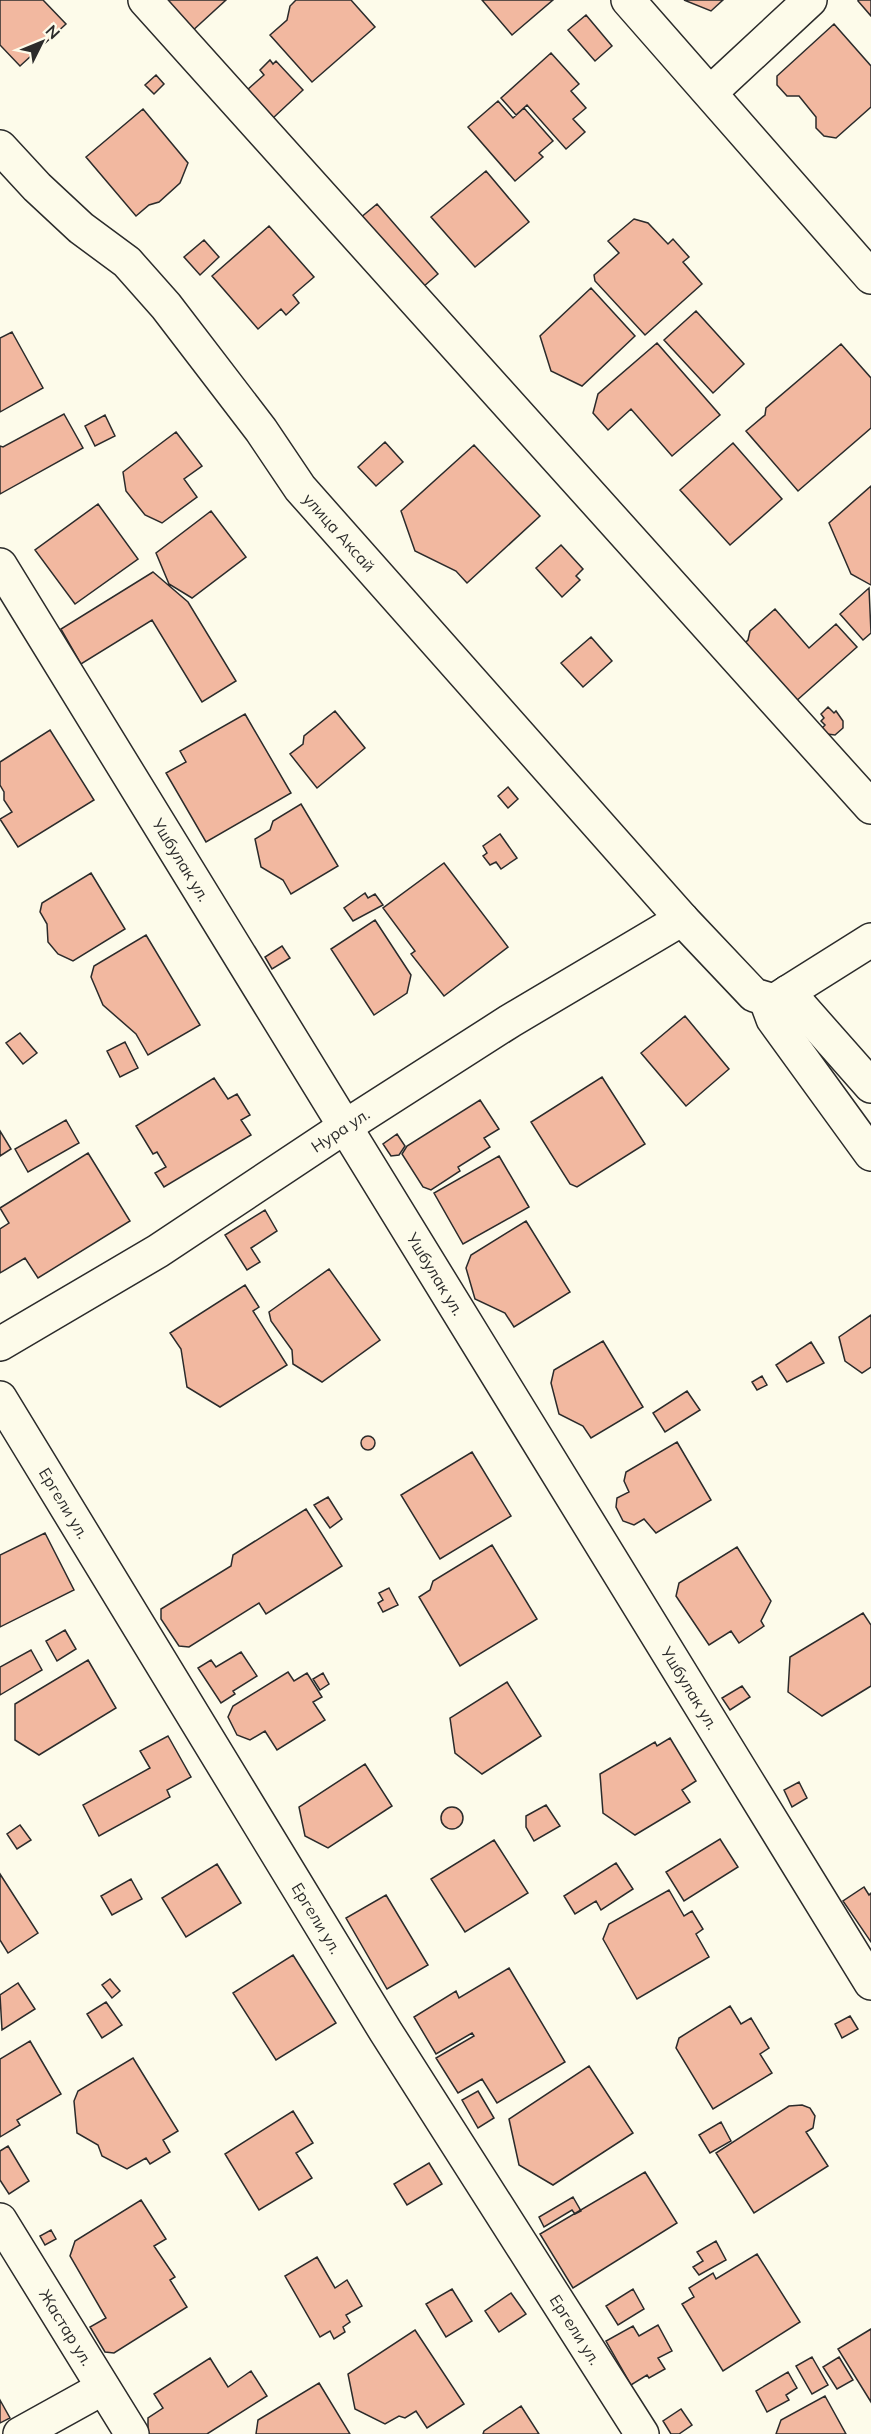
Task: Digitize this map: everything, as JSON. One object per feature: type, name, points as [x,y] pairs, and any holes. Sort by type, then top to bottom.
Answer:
[{"type":"street","points":[[145,0],[871,807]]},
{"type":"street","points":[[628,0],[871,277]]},
{"type":"street","points":[[711,93],[810,0]]},
{"type":"street","name":"улица Аксай","points":[[0,147],[81,228],[127,262],[166,306],[261,430],[300,488],[682,919],[753,995],[777,996],[871,1086]]},
{"type":"street","name":"Ушбулак ул.","points":[[0,565],[871,1983]]},
{"type":"street","name":"Нура ул.","points":[[0,1344],[158,1251],[346,1126],[510,1021],[682,919]]},
{"type":"street","points":[[871,940],[777,996],[773,1019],[871,1154]]},
{"type":"street","name":"Ергели ул.","points":[[0,1398],[380,2022],[642,2434]]},
{"type":"street","name":"Жастар ул.","points":[[0,2220],[132,2434]]},
{"type":"street","points":[[20,2434],[103,2388]]},
{"type":"building","points":[[0,0],[43,0],[66,24],[20,66],[0,45]]},
{"type":"building","points":[[167,0],[226,0],[190,33],[163,4]]},
{"type":"building","points":[[296,0],[351,0],[375,27],[312,82],[270,35],[287,20],[290,6]]},
{"type":"building","points":[[482,0],[553,0],[512,35]]},
{"type":"building","points":[[684,0],[723,0],[711,11]]},
{"type":"building","points":[[871,0],[871,16],[858,1]]},
{"type":"building","points":[[586,15],[612,46],[595,61],[568,30]]},
{"type":"building","points":[[834,24],[871,66],[871,107],[836,138],[824,136],[816,128],[816,117],[799,96],[787,96],[777,85],[777,76]]},
{"type":"building","points":[[551,53],[579,84],[571,91],[586,108],[573,119],[585,132],[566,149],[527,105],[516,115],[501,98]]},
{"type":"building","points":[[270,60],[273,64],[276,61],[303,90],[272,119],[247,90],[264,75],[260,70]]},
{"type":"building","points":[[156,75],[164,84],[154,94],[145,85]]},
{"type":"building","points":[[498,101],[513,118],[524,108],[553,141],[539,153],[543,157],[515,181],[468,127]]},
{"type":"building","points":[[143,109],[188,163],[180,183],[159,202],[149,205],[136,216],[86,157]]},
{"type":"building","points":[[486,171],[529,222],[475,267],[431,217]]},
{"type":"building","points":[[377,204],[438,274],[416,293],[354,223]]},
{"type":"building","points":[[634,219],[648,223],[668,244],[673,239],[689,257],[683,262],[702,284],[645,335],[595,281],[594,275],[619,253],[608,241]]},
{"type":"building","points":[[269,226],[314,277],[293,295],[299,303],[286,315],[281,309],[258,329],[212,276]]},
{"type":"building","points":[[204,240],[219,257],[200,275],[184,257]]},
{"type":"building","points":[[591,288],[635,336],[582,386],[551,371],[540,336]]},
{"type":"building","points":[[696,311],[744,364],[713,393],[664,340]]},
{"type":"building","points":[[12,332],[43,388],[0,412],[0,338]]},
{"type":"building","points":[[657,343],[720,415],[672,456],[631,409],[608,430],[593,413],[598,394]]},
{"type":"building","points":[[841,344],[871,378],[871,428],[798,491],[746,431],[765,415],[766,408]]},
{"type":"building","points":[[64,414],[83,448],[0,494],[0,446],[3,447]]},
{"type":"building","points":[[105,415],[115,436],[95,446],[85,426]]},
{"type":"building","points":[[176,432],[202,466],[184,479],[197,497],[162,523],[145,515],[126,491],[123,472]]},
{"type":"building","points":[[385,442],[403,462],[376,486],[358,467]]},
{"type":"building","points":[[733,443],[782,499],[730,545],[680,490]]},
{"type":"building","points":[[474,445],[540,516],[467,583],[456,571],[415,551],[401,511]]},
{"type":"building","points":[[871,486],[871,585],[851,574],[829,523]]},
{"type":"building","points":[[98,504],[138,559],[75,604],[35,550]]},
{"type":"building","points":[[211,511],[246,557],[192,598],[169,584],[156,553]]},
{"type":"building","points":[[561,545],[583,569],[576,576],[580,580],[562,597],[536,568]]},
{"type":"building","points":[[153,572],[188,602],[236,681],[202,702],[152,620],[81,664],[61,629]]},
{"type":"building","points":[[869,588],[871,633],[863,640],[840,614]]},
{"type":"building","points":[[775,609],[809,648],[836,624],[857,647],[786,710],[735,652],[748,640],[750,631]]},
{"type":"building","points":[[591,637],[612,661],[583,687],[561,663]]},
{"type":"building","points":[[828,707],[834,713],[836,711],[843,721],[843,728],[835,735],[827,734],[822,728],[825,725],[821,721],[824,718],[821,714]]},
{"type":"building","points":[[335,711],[365,748],[317,788],[290,754],[303,744],[304,736]]},
{"type":"building","points":[[245,714],[291,793],[206,842],[166,773],[186,762],[180,751]]},
{"type":"building","points":[[50,730],[94,800],[18,847],[0,819],[12,812],[4,800],[4,792],[0,785],[0,762]]},
{"type":"building","points":[[508,787],[518,799],[508,808],[498,796]]},
{"type":"building","points":[[301,804],[338,866],[291,894],[283,880],[261,867],[255,839],[270,830],[273,821]]},
{"type":"building","points":[[500,834],[517,858],[501,869],[496,862],[490,865],[483,856],[487,853],[483,846]]},
{"type":"building","points":[[444,863],[508,947],[444,996],[411,954],[415,951],[383,908]]},
{"type":"building","points":[[91,873],[125,929],[73,961],[58,954],[48,942],[47,924],[40,912],[42,903]]},
{"type":"building","points":[[365,893],[368,898],[375,894],[383,905],[353,921],[344,908]]},
{"type":"building","points":[[375,920],[411,975],[407,993],[374,1015],[331,949]]},
{"type":"building","points":[[146,935],[200,1025],[148,1055],[136,1034],[103,1005],[91,977],[94,966]]},
{"type":"building","points":[[282,946],[290,958],[272,969],[265,957]]},
{"type":"building","points":[[685,1016],[729,1069],[686,1106],[641,1053]]},
{"type":"building","points":[[20,1033],[37,1053],[23,1064],[6,1043]]},
{"type":"building","points":[[125,1042],[138,1068],[120,1077],[107,1051]]},
{"type":"building","points":[[602,1077],[645,1144],[577,1187],[570,1184],[531,1122]]},
{"type":"building","points":[[214,1078],[228,1099],[237,1094],[250,1115],[241,1120],[251,1135],[164,1187],[155,1173],[166,1167],[157,1152],[153,1154],[136,1126]]},
{"type":"building","points":[[480,1100],[499,1129],[484,1138],[490,1147],[458,1167],[460,1171],[431,1190],[423,1187],[402,1154],[407,1146]]},
{"type":"building","points":[[66,1120],[79,1143],[28,1172],[15,1149]]},
{"type":"building","points":[[0,1131],[11,1149],[0,1156]]},
{"type":"building","points":[[397,1134],[405,1146],[399,1155],[391,1156],[383,1144]]},
{"type":"building","points":[[88,1153],[130,1221],[38,1278],[25,1258],[0,1273],[0,1229],[9,1223],[0,1208]]},
{"type":"building","points":[[499,1156],[529,1207],[463,1244],[434,1193]]},
{"type":"building","points":[[265,1210],[277,1231],[251,1248],[260,1262],[247,1270],[225,1235]]},
{"type":"building","points":[[526,1221],[570,1292],[514,1327],[505,1313],[475,1299],[466,1268],[471,1255]]},
{"type":"building","points":[[329,1269],[380,1340],[322,1382],[293,1364],[292,1350],[271,1321],[269,1312]]},
{"type":"building","points":[[245,1285],[259,1307],[253,1311],[287,1365],[220,1407],[187,1387],[181,1349],[170,1333]]},
{"type":"building","points":[[871,1315],[871,1367],[862,1373],[845,1361],[839,1337]]},
{"type":"building","points":[[603,1341],[643,1407],[591,1438],[583,1426],[559,1414],[551,1383],[554,1370]]},
{"type":"building","points":[[811,1342],[824,1363],[787,1382],[776,1365]]},
{"type":"building","points":[[762,1376],[767,1385],[757,1390],[752,1382]]},
{"type":"building","points":[[687,1391],[700,1410],[665,1432],[653,1413]]},
{"type":"building","points":[[365,1436],[371,1436],[375,1443],[371,1450],[365,1450],[361,1446],[361,1440]]},
{"type":"building","points":[[677,1442],[711,1500],[656,1533],[644,1519],[634,1525],[623,1521],[616,1507],[617,1498],[629,1492],[624,1481],[626,1472]]},
{"type":"building","points":[[472,1452],[511,1516],[440,1559],[401,1495]]},
{"type":"building","points":[[328,1497],[342,1519],[330,1528],[314,1505]]},
{"type":"building","points":[[306,1509],[342,1566],[266,1614],[259,1603],[189,1647],[179,1646],[161,1619],[161,1609],[231,1566],[233,1555]]},
{"type":"building","points":[[45,1533],[74,1590],[0,1627],[0,1555]]},
{"type":"building","points":[[492,1545],[537,1619],[460,1666],[419,1597],[430,1590],[433,1581]]},
{"type":"building","points":[[737,1547],[771,1601],[761,1621],[764,1626],[739,1643],[731,1631],[709,1645],[676,1596],[679,1583]]},
{"type":"building","points":[[389,1588],[398,1605],[383,1612],[378,1603],[383,1600],[379,1593]]},
{"type":"building","points":[[863,1613],[871,1625],[871,1686],[822,1716],[788,1692],[790,1657]]},
{"type":"building","points":[[65,1630],[76,1649],[57,1661],[46,1641]]},
{"type":"building","points":[[31,1650],[42,1670],[0,1695],[0,1667]]},
{"type":"building","points":[[241,1652],[257,1676],[233,1691],[235,1694],[221,1703],[198,1668],[211,1660],[216,1667]]},
{"type":"building","points":[[88,1660],[116,1708],[39,1755],[15,1740],[15,1704]]},
{"type":"building","points":[[288,1672],[294,1681],[307,1673],[322,1697],[313,1702],[325,1720],[277,1750],[265,1731],[250,1740],[237,1735],[228,1717],[233,1706]]},
{"type":"building","points":[[323,1673],[329,1684],[320,1690],[313,1679]]},
{"type":"building","points":[[507,1682],[541,1736],[482,1774],[455,1753],[450,1718]]},
{"type":"building","points":[[742,1686],[750,1697],[730,1710],[722,1698]]},
{"type":"building","points":[[168,1736],[191,1777],[167,1790],[170,1797],[99,1836],[83,1805],[150,1768],[140,1751]]},
{"type":"building","points":[[670,1738],[696,1781],[682,1790],[690,1802],[635,1835],[603,1813],[600,1774],[655,1742],[657,1746]]},
{"type":"building","points":[[365,1764],[392,1806],[328,1848],[305,1836],[299,1807]]},
{"type":"building","points":[[799,1782],[807,1798],[792,1807],[784,1790]]},
{"type":"building","points":[[546,1805],[560,1826],[534,1841],[526,1827],[526,1816]]},
{"type":"building","points":[[452,1807],[460,1810],[463,1818],[460,1826],[452,1829],[444,1826],[441,1818],[444,1810]]},
{"type":"building","points":[[20,1825],[31,1840],[17,1849],[7,1834]]},
{"type":"building","points":[[720,1839],[738,1867],[684,1901],[666,1872]]},
{"type":"building","points":[[494,1840],[528,1893],[465,1932],[431,1879]]},
{"type":"building","points":[[616,1863],[633,1889],[601,1910],[596,1901],[575,1914],[564,1896]]},
{"type":"building","points":[[217,1864],[241,1903],[186,1937],[162,1898]]},
{"type":"building","points":[[0,1874],[38,1933],[8,1953],[0,1940]]},
{"type":"building","points":[[131,1879],[142,1899],[112,1915],[101,1896]]},
{"type":"building","points":[[864,1887],[869,1895],[871,1893],[871,1942],[843,1901]]},
{"type":"building","points":[[669,1890],[684,1916],[692,1911],[703,1929],[696,1934],[709,1957],[637,1999],[603,1939],[609,1924]]},
{"type":"building","points":[[386,1895],[428,1965],[387,1989],[346,1918]]},
{"type":"building","points":[[293,1955],[336,2023],[276,2060],[233,1993]]},
{"type":"building","points":[[509,1968],[565,2062],[497,2103],[482,2079],[458,2093],[436,2058],[474,2036],[472,2033],[436,2054],[414,2017],[456,1991],[459,1998]]},
{"type":"building","points":[[110,1979],[120,1991],[112,1998],[102,1985]]},
{"type":"building","points":[[18,1983],[35,2009],[2,2030],[0,1995]]},
{"type":"building","points":[[106,2002],[122,2025],[102,2038],[87,2014]]},
{"type":"building","points":[[730,2006],[741,2024],[751,2018],[769,2048],[760,2054],[772,2073],[713,2109],[676,2048],[679,2038]]},
{"type":"building","points":[[850,2016],[858,2029],[842,2038],[835,2024]]},
{"type":"building","points":[[30,2041],[61,2094],[17,2120],[20,2125],[0,2137],[0,2059]]},
{"type":"building","points":[[133,2058],[178,2131],[163,2140],[170,2152],[150,2164],[146,2158],[127,2169],[102,2156],[98,2145],[77,2133],[74,2101],[78,2091]]},
{"type":"building","points":[[589,2066],[633,2133],[553,2185],[519,2165],[509,2119]]},
{"type":"building","points":[[478,2091],[494,2118],[478,2128],[462,2100]]},
{"type":"building","points":[[802,2105],[810,2108],[815,2116],[813,2128],[806,2132],[828,2166],[754,2213],[716,2153],[789,2106]]},
{"type":"building","points":[[293,2111],[313,2143],[296,2153],[312,2178],[259,2210],[225,2154]]},
{"type":"building","points":[[721,2122],[731,2141],[710,2153],[699,2135]]},
{"type":"building","points":[[8,2146],[29,2181],[9,2194],[0,2180],[0,2151]]},
{"type":"building","points":[[429,2163],[442,2184],[407,2205],[394,2184]]},
{"type":"building","points":[[645,2172],[677,2223],[573,2288],[540,2234]]},
{"type":"building","points":[[573,2197],[581,2211],[575,2214],[572,2210],[544,2227],[539,2217]]},
{"type":"building","points":[[141,2200],[166,2239],[154,2246],[175,2277],[170,2280],[187,2307],[114,2353],[105,2352],[90,2327],[106,2318],[70,2256],[75,2241]]},
{"type":"building","points":[[51,2230],[56,2239],[45,2245],[40,2236]]},
{"type":"building","points":[[716,2241],[726,2260],[699,2275],[693,2267],[703,2261],[697,2252]]},
{"type":"building","points":[[757,2254],[800,2322],[723,2371],[682,2304],[694,2297],[689,2288],[713,2273],[716,2279]]},
{"type":"building","points":[[317,2257],[335,2288],[347,2280],[362,2306],[346,2315],[350,2322],[343,2327],[345,2332],[334,2339],[330,2331],[320,2337],[285,2276]]},
{"type":"building","points":[[452,2289],[472,2321],[446,2337],[426,2304]]},
{"type":"building","points":[[633,2289],[644,2309],[618,2325],[606,2306]]},
{"type":"building","points":[[511,2293],[526,2314],[499,2332],[485,2311]]},
{"type":"building","points":[[658,2325],[672,2351],[658,2358],[665,2369],[649,2378],[647,2375],[631,2385],[606,2341],[633,2326],[639,2336]]},
{"type":"building","points":[[871,2329],[871,2402],[838,2349]]},
{"type":"building","points":[[415,2330],[464,2404],[427,2428],[416,2411],[405,2418],[399,2416],[385,2424],[355,2409],[348,2374]]},
{"type":"building","points":[[812,2357],[828,2385],[812,2394],[796,2366]]},
{"type":"building","points":[[839,2357],[853,2380],[837,2389],[823,2367]]},
{"type":"building","points":[[210,2358],[228,2387],[251,2371],[267,2396],[207,2434],[148,2434],[148,2418],[163,2408],[154,2394]]},
{"type":"building","points":[[788,2372],[797,2388],[786,2395],[789,2400],[767,2412],[756,2391]]},
{"type":"building","points":[[319,2383],[350,2434],[256,2434],[258,2420]]},
{"type":"building","points":[[825,2396],[846,2434],[776,2434],[781,2420]]},
{"type":"building","points":[[0,2400],[10,2418],[0,2423]]},
{"type":"building","points":[[521,2406],[539,2434],[483,2434],[484,2431]]},
{"type":"building","points":[[681,2409],[692,2425],[679,2434],[671,2434],[663,2421]]}]
